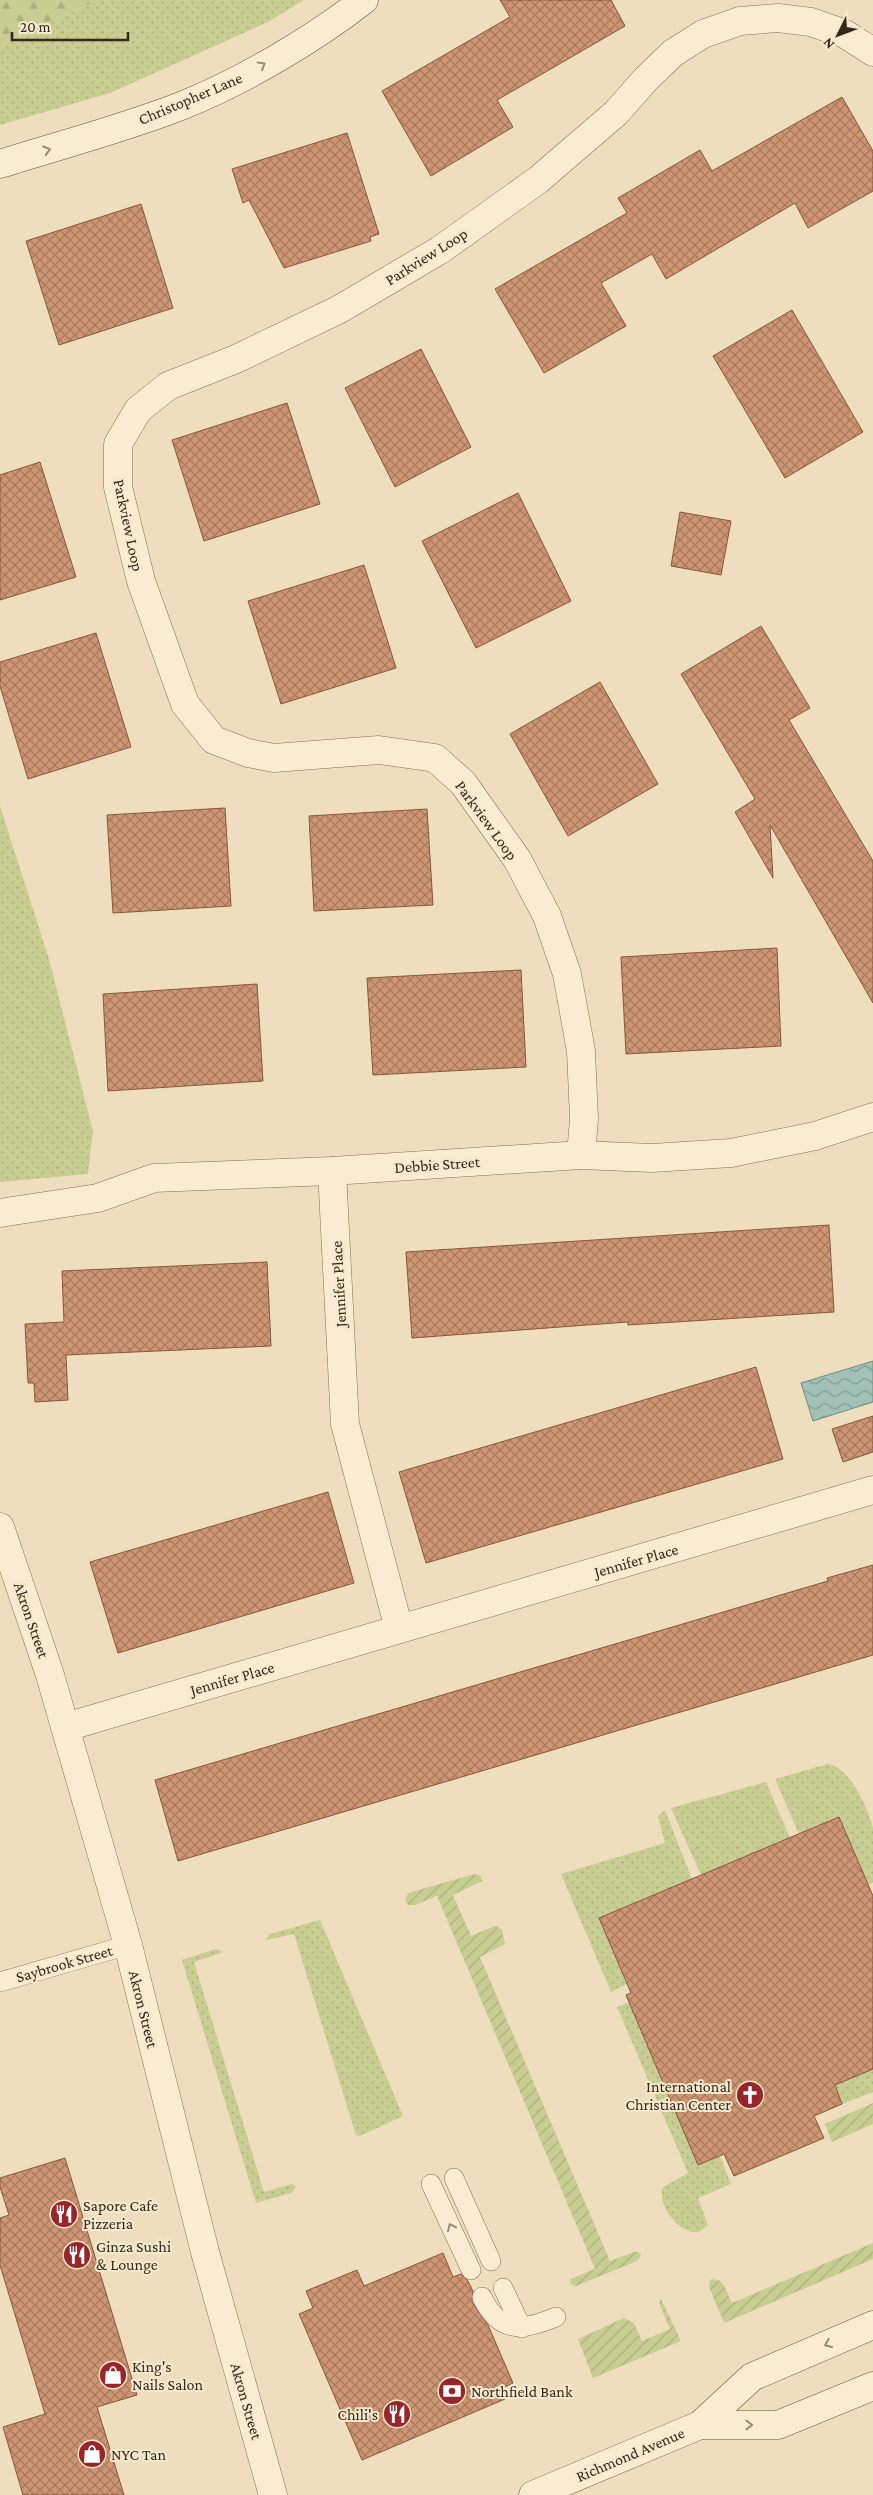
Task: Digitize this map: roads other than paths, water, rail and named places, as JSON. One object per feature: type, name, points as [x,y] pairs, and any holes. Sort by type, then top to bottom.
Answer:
[{"type":"street","name":"Christopher Lane","points":[[0,164],[117,129],[181,106],[239,78],[303,42],[364,0]]},
{"type":"street","name":"Parkview Loop","points":[[581,1154],[584,1119],[582,1051],[567,974],[547,916],[517,859],[463,784],[435,758],[378,750],[274,758],[248,753],[214,740],[185,704],[141,580],[118,487],[118,444],[138,410],[168,386],[236,359],[340,309],[440,250],[538,180],[616,113],[646,79],[673,53],[703,34],[740,21],[778,18],[811,22],[845,34],[873,52]]},
{"type":"street","name":"Debbie Street","points":[[0,1213],[98,1198],[154,1178],[332,1171],[581,1154],[652,1158],[731,1153],[815,1136],[873,1117]]},
{"type":"street","name":"Jennifer Place","points":[[332,1171],[345,1424],[399,1629]]},
{"type":"street","name":"Jennifer Place","points":[[66,1727],[873,1490]]},
{"type":"street","name":"Akron Street","points":[[0,1527],[66,1727],[128,1945],[211,2277],[274,2495]]},
{"type":"street","name":"Richmond Avenue","points":[[533,2495],[700,2425],[752,2377],[873,2325]]},
{"type":"street","name":"Richmond Avenue","points":[[700,2425],[778,2425],[873,2386]]},
{"type":"lane","name":"Saybrook Street","points":[[0,1982],[128,1945]]},
{"type":"lane","points":[[454,2178],[491,2261]]},
{"type":"lane","points":[[431,2184],[471,2270]]},
{"type":"lane","points":[[503,2288],[522,2328]]},
{"type":"lane","points":[[482,2297],[492,2314],[508,2325],[522,2328],[533,2327],[556,2317]]},
{"type":"water","points":[[873,1361],[873,1402],[813,1421],[801,1383]]},
{"type":"place","name":"International Christian Center","points":[[750,2095]]},
{"type":"place","name":"Sapore Cafe Pizzeria","points":[[64,2214]]},
{"type":"place","name":"Ginza Sushi & Lounge","points":[[77,2255]]},
{"type":"place","name":"King's Nails Salon","points":[[113,2375]]},
{"type":"place","name":"Northfield Bank","points":[[452,2391]]},
{"type":"place","name":"Chili's","points":[[397,2414]]},
{"type":"place","name":"NYC Tan","points":[[92,2454]]}]
